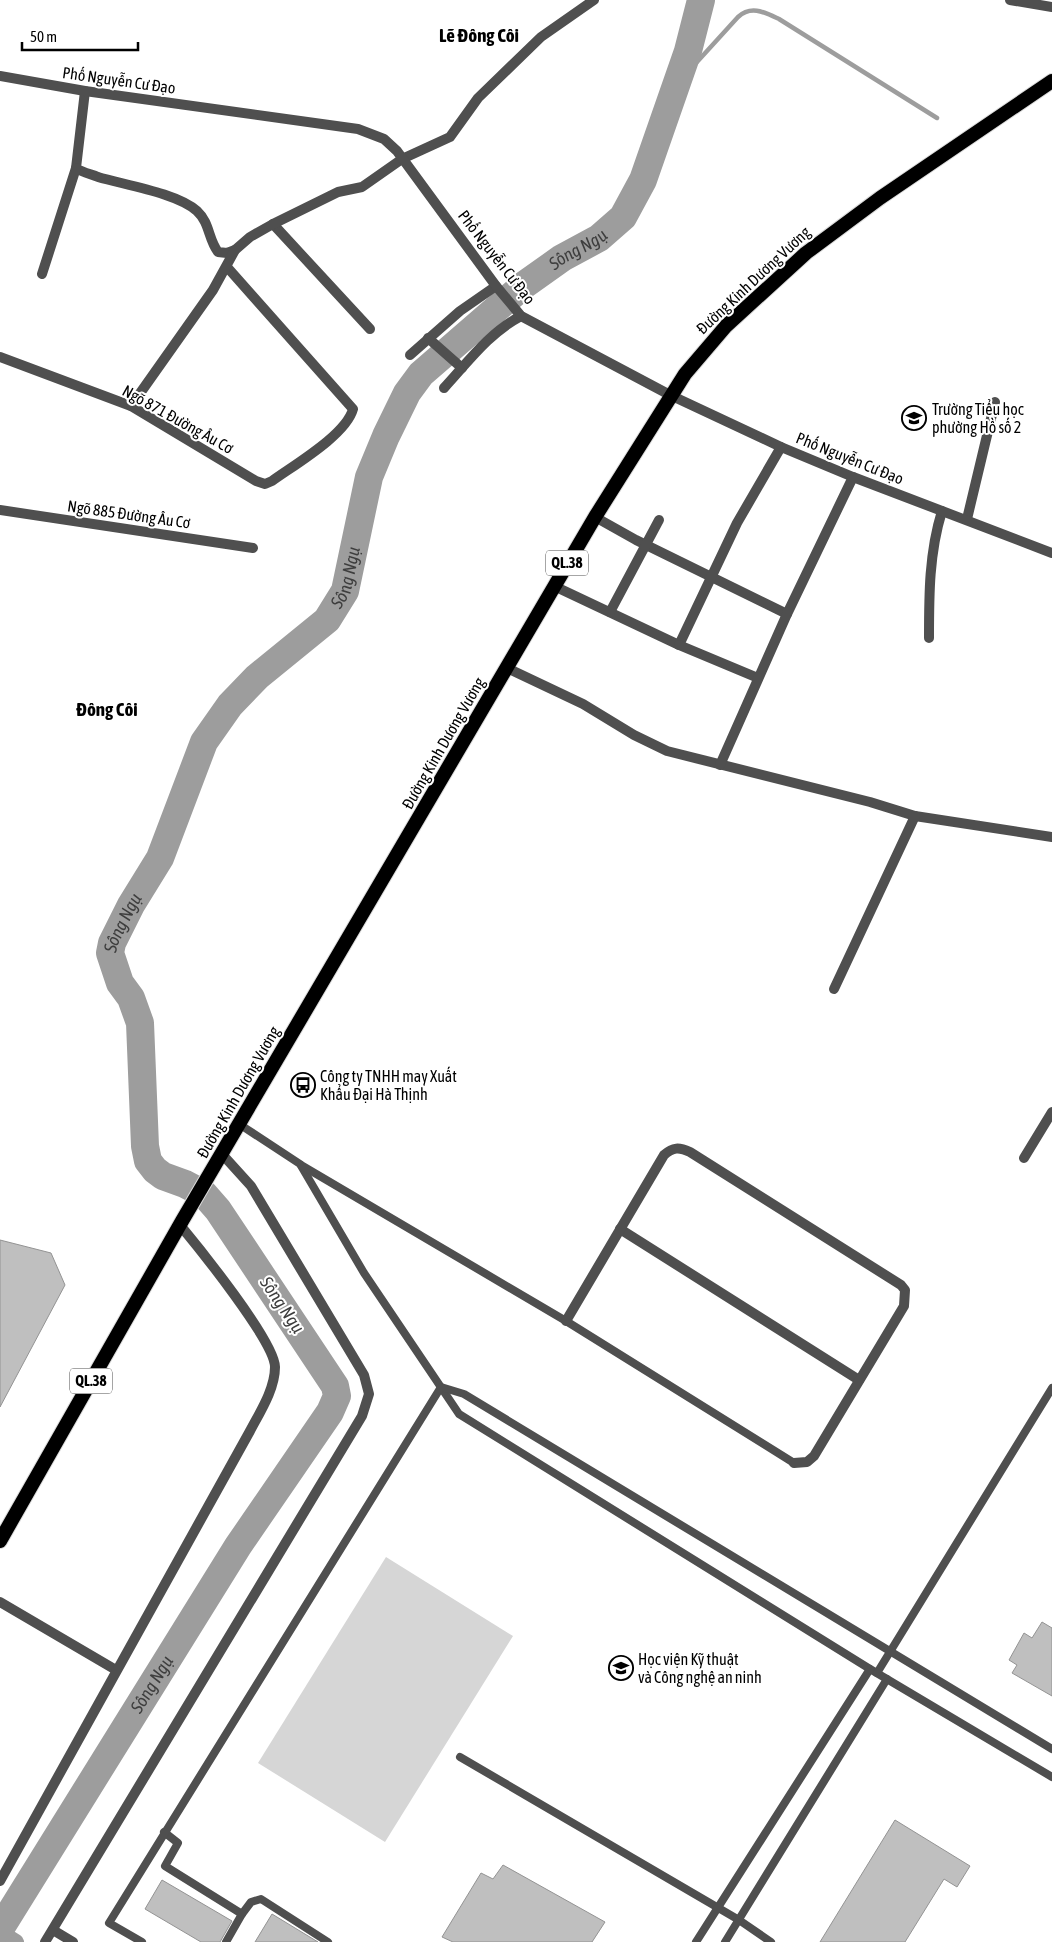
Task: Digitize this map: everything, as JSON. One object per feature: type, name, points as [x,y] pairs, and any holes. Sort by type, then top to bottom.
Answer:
[{"type":"highway","name":"Đường Kinh Dương Vương","points":[[0,1540],[181,1223],[594,517],[670,395],[704,350],[726,326],[806,253],[880,198],[1052,81]]},
{"type":"street","points":[[76,168],[118,183],[177,199],[190,205],[208,225],[213,244],[218,252],[227,253],[273,224],[338,192],[362,187],[402,159],[450,137],[478,98],[534,44],[594,0]]},
{"type":"street","points":[[1010,0],[1051,5]]},
{"type":"street","name":"Phố Nguyễn Cư Đạo","points":[[0,76],[85,91],[358,129],[384,139],[402,159],[496,286],[522,316],[670,395],[781,447],[853,477],[1052,552]]},
{"type":"street","points":[[42,274],[76,168],[85,91]]},
{"type":"street","points":[[273,224],[370,329]]},
{"type":"street","points":[[131,406],[227,267],[234,250]]},
{"type":"street","name":"Ngõ 871 Đường Âu Cơ","points":[[0,357],[131,406],[256,481],[265,484],[272,481],[330,438],[351,419],[354,409],[227,267]]},
{"type":"street","points":[[410,356],[460,311],[496,286]]},
{"type":"street","points":[[444,388],[499,330],[522,316]]},
{"type":"street","points":[[429,338],[461,368]]},
{"type":"street","points":[[967,519],[995,402]]},
{"type":"street","points":[[679,644],[737,523],[781,447]]},
{"type":"street","points":[[720,765],[787,614],[853,477]]},
{"type":"street","name":"Ngõ 885 Đường Âu Cơ","points":[[0,510],[253,548]]},
{"type":"street","points":[[929,638],[930,578],[934,537],[942,511]]},
{"type":"street","points":[[594,517],[646,545],[787,614]]},
{"type":"street","points":[[610,612],[659,520]]},
{"type":"street","points":[[554,586],[758,678]]},
{"type":"street","points":[[507,668],[583,704],[634,735],[667,751],[870,802],[915,816],[1052,837]]},
{"type":"street","points":[[834,990],[915,816]]},
{"type":"street","points":[[1024,1158],[1052,1112]]},
{"type":"street","points":[[566,1321],[664,1155],[672,1148],[682,1148],[901,1284],[905,1290],[904,1306],[814,1456],[807,1462],[794,1463]]},
{"type":"street","points":[[45,1942],[362,1416],[369,1394],[364,1374],[251,1186],[219,1158]]},
{"type":"street","points":[[0,1881],[250,1431],[266,1399],[274,1377],[275,1366],[272,1355],[231,1289],[181,1223]]},
{"type":"street","points":[[620,1229],[859,1380]]},
{"type":"street","points":[[0,1602],[116,1670]]},
{"type":"street","points":[[53,1930],[73,1942]]},
{"type":"lane","points":[[239,1124],[300,1164],[566,1321],[794,1463]]},
{"type":"lane","points":[[300,1164],[364,1273],[459,1414],[887,1679],[1052,1778]]},
{"type":"lane","points":[[441,1387],[464,1394],[1052,1749]]},
{"type":"lane","points":[[142,1942],[110,1923],[164,1832],[441,1387]]},
{"type":"lane","points":[[696,1942],[717,1907],[874,1671],[890,1652],[1052,1388]]},
{"type":"lane","points":[[725,1942],[887,1679]]},
{"type":"lane","points":[[460,1757],[717,1907],[770,1942]]},
{"type":"lane","points":[[164,1832],[178,1842],[165,1866],[242,1914]]},
{"type":"lane","points":[[226,1942],[251,1902],[261,1899],[328,1942]]},
{"type":"shaded area","points":[[386,1557],[513,1636],[385,1842],[258,1763]]},
{"type":"building","points":[[0,1240],[51,1253],[65,1285],[0,1407]]},
{"type":"building","points":[[1042,1622],[1052,1628],[1052,1696],[1012,1673],[1017,1665],[1009,1660],[1024,1633],[1032,1638]]},
{"type":"building","points":[[895,1820],[970,1866],[957,1887],[944,1879],[905,1942],[820,1942]]},
{"type":"building","points":[[503,1865],[605,1922],[592,1942],[453,1942],[442,1937],[481,1873],[493,1879]]},
{"type":"building","points":[[162,1880],[232,1921],[220,1942],[201,1942],[145,1909]]},
{"type":"building","points":[[272,1914],[318,1942],[255,1942]]},
{"type":"waterway","name":"Sông Ngụ","points":[[0,1929],[238,1546],[330,1412],[337,1396],[335,1386],[218,1210],[204,1194],[185,1184],[163,1176],[148,1161],[145,1146],[140,1023],[131,998],[120,983],[110,953],[112,943],[131,905],[160,858],[204,742],[230,705],[257,677],[327,620],[345,591],[369,477],[407,393],[421,374],[524,285],[562,258],[599,238],[623,217],[643,180],[688,51],[701,0]]},
{"type":"waterway","points":[[676,85],[738,17],[748,11],[758,11],[779,19],[937,118]]},
{"type":"waterway","points":[[0,1932],[16,1942]]},
{"type":"place","name":"Trường Tiểu học phường Hồ số 2","points":[[914,418]]},
{"type":"place","name":"Công ty TNHH may Xuất Khẩu Đại Hà Thịnh","points":[[303,1085]]},
{"type":"place","name":"Học viện Kỹ thuật và Công nghệ an ninh","points":[[621,1668]]},
{"type":"district","name":"Lẽ Đông Côi","points":[[479,35]]},
{"type":"district","name":"Đông Côi","points":[[107,709]]}]
